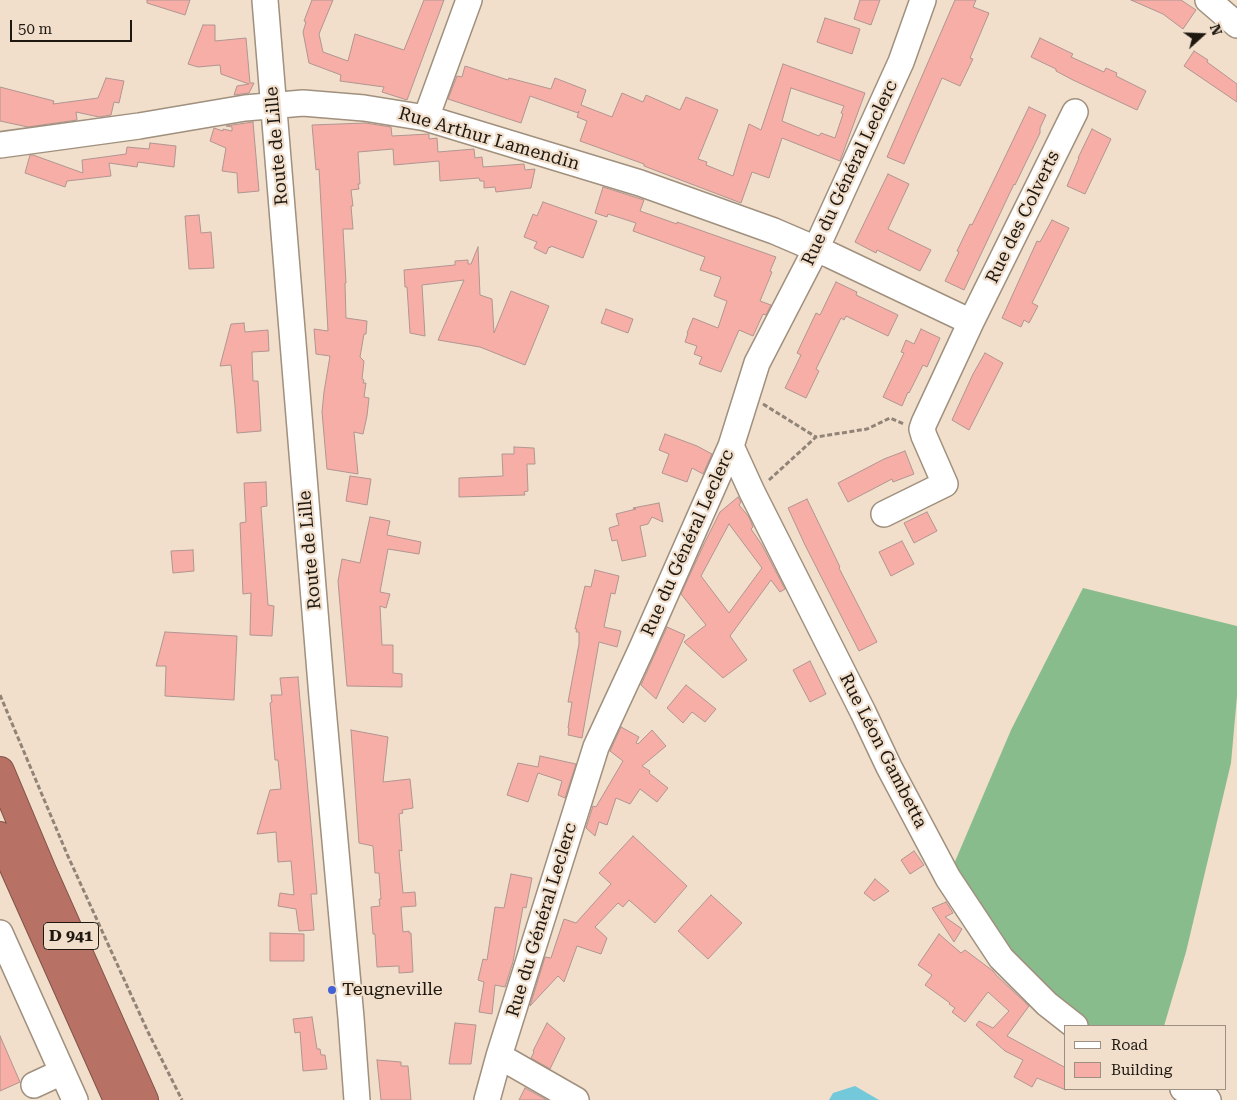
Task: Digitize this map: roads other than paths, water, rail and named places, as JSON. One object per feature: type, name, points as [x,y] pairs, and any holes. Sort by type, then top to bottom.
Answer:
[{"type":"highway","name":"D 941","points":[[0,771],[144,1100]]},
{"type":"highway","name":"D 941","points":[[0,836],[118,1100]]},
{"type":"street","name":"Route de Lille","points":[[265,0],[357,1100]]},
{"type":"street","points":[[426,118],[469,0]]},
{"type":"street","name":"Rue du Général Leclerc","points":[[487,1100],[499,1056],[596,747],[731,446],[757,363],[816,249],[901,62],[923,0]]},
{"type":"street","points":[[1208,0],[1237,25]]},
{"type":"street","name":"Rue Arthur Lamendin","points":[[0,145],[139,126],[245,108],[303,104],[364,108],[426,118],[640,183],[774,232],[816,249],[971,322]]},
{"type":"street","name":"Rue des Colverts","points":[[884,514],[945,484],[922,429],[971,322],[1075,112]]},
{"type":"street","name":"Rue Léon Gambetta","points":[[731,446],[889,767],[948,878],[1001,958],[1047,1004],[1074,1025]]},
{"type":"street","points":[[0,933],[8,976],[62,1072],[75,1100]]},
{"type":"street","points":[[499,1056],[576,1100]]},
{"type":"street","points":[[34,1085],[62,1072]]},
{"type":"street","points":[[1185,1090],[1208,1100]]},
{"type":"water","points":[[855,1086],[879,1100],[829,1100],[833,1093]]},
{"type":"place","name":"Teugneville","points":[[332,990]]}]
